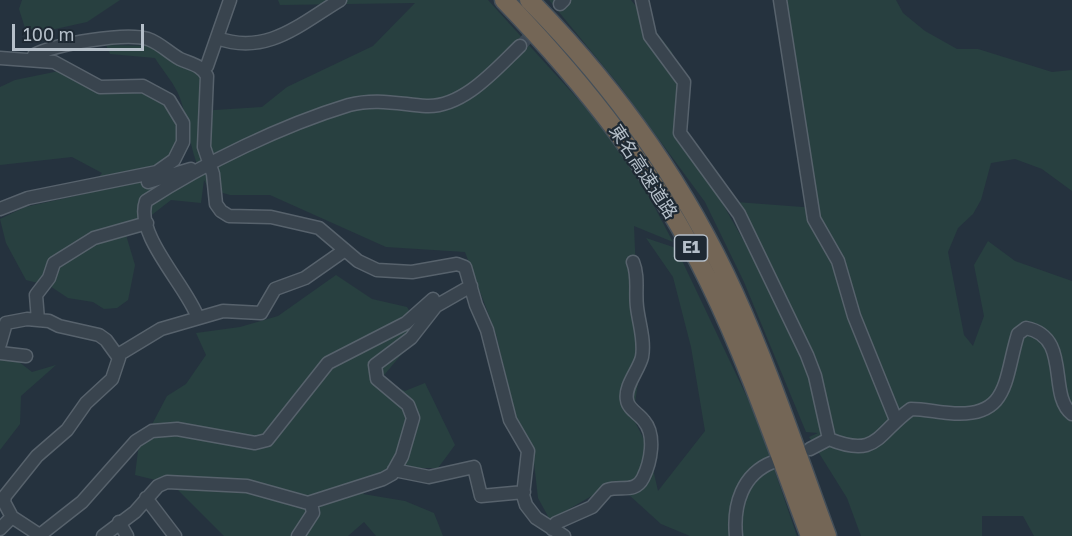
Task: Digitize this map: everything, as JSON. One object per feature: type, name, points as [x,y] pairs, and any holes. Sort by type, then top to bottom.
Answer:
[{"type":"highway","name":"東名高速道路","points":[[504,0],[570,70],[640,163],[674,218],[709,280],[732,332],[810,536]]},
{"type":"highway","name":"東名高速道路","points":[[529,0],[578,52],[624,109],[703,232],[734,294],[801,446],[827,536]]},
{"type":"highway","points":[[801,446],[836,536]]},
{"type":"street","points":[[203,70],[230,0]]},
{"type":"street","points":[[217,38],[252,44],[268,42],[340,0]]},
{"type":"street","points":[[642,0],[650,36],[684,82],[680,132],[739,214],[807,355],[815,376],[829,440]]},
{"type":"street","points":[[780,0],[814,219],[838,261],[854,316],[896,420]]},
{"type":"street","points":[[33,60],[34,55],[42,51],[74,43],[142,38],[153,41],[203,70],[208,80],[204,147],[210,165],[216,204],[225,214],[265,216],[312,225],[324,231],[364,265],[384,272],[412,272],[460,264],[467,270],[476,305],[487,330],[510,420],[528,451],[524,492],[528,510],[564,536]]},
{"type":"street","points":[[198,318],[152,239],[147,223],[146,201],[255,142],[352,105],[380,101],[434,106],[451,102],[466,93],[520,46]]},
{"type":"street","points":[[0,58],[58,63],[100,87],[147,87],[169,100],[181,116],[183,142],[169,165],[157,172],[28,198],[0,209]]},
{"type":"street","points":[[88,186],[93,193],[154,181],[210,165]]},
{"type":"street","points":[[38,320],[36,295],[49,278],[54,262],[91,239],[147,223]]},
{"type":"street","points":[[118,355],[157,330],[224,311],[261,313],[275,289],[305,278],[345,250]]},
{"type":"street","points":[[552,529],[556,524],[592,507],[607,490],[633,487],[644,476],[651,444],[650,432],[645,421],[629,406],[626,397],[640,364],[643,349],[637,303],[638,278],[633,262]]},
{"type":"street","points":[[103,536],[135,512],[158,486],[172,482],[247,486],[300,502],[311,502],[383,479],[394,470],[403,452],[413,418],[408,405],[377,379],[375,365],[411,338],[432,310],[471,286]]},
{"type":"street","points":[[0,344],[3,322],[38,320],[102,336],[118,355],[117,367],[112,379],[86,403],[67,430],[37,456],[5,496],[4,502],[12,516],[40,536],[82,502],[136,441],[146,434],[170,428],[255,442],[267,440],[334,358],[406,323],[435,297],[443,297],[445,300]]},
{"type":"street","points":[[801,446],[829,440],[851,448],[871,444],[887,433],[896,420],[911,409],[958,413],[982,411],[994,405],[1003,392],[1018,334],[1026,328],[1032,329],[1046,340],[1058,359],[1062,402],[1072,414]]},
{"type":"street","points":[[0,353],[26,356]]},
{"type":"street","points":[[736,536],[734,511],[737,500],[754,472],[773,462]]},
{"type":"street","points":[[394,470],[429,477],[474,468],[481,496],[524,492]]},
{"type":"street","points":[[146,498],[175,536]]},
{"type":"street","points":[[298,536],[313,513],[311,502]]},
{"type":"street","points":[[0,529],[12,516]]},
{"type":"street","points":[[119,522],[127,536]]},
{"type":"green space","points":[[22,0],[120,0],[87,22],[46,31],[25,28],[19,9]]},
{"type":"green space","points":[[278,0],[488,0],[605,129],[644,187],[673,242],[634,226],[640,368],[633,418],[648,447],[658,491],[705,431],[691,347],[673,277],[646,238],[676,248],[756,416],[797,536],[690,536],[661,524],[628,494],[602,490],[550,520],[538,498],[532,445],[517,423],[496,334],[465,252],[386,247],[270,195],[230,195],[209,189],[204,180],[201,203],[171,200],[126,235],[135,265],[128,300],[117,308],[104,309],[93,302],[68,298],[50,286],[26,280],[6,243],[0,219],[25,207],[84,194],[102,173],[72,157],[0,165],[0,87],[15,80],[64,70],[82,84],[101,90],[154,96],[167,104],[175,121],[178,149],[158,172],[200,171],[180,98],[155,58],[110,54],[106,45],[154,46],[201,76],[199,111],[262,107],[287,87],[373,46],[415,3],[280,5]]},
{"type":"green space","points":[[549,0],[631,0],[672,52],[688,143],[776,303],[783,294],[759,240],[736,202],[816,208],[786,0],[896,0],[903,13],[925,31],[957,49],[978,49],[1052,72],[1072,70],[1072,191],[1042,169],[1015,159],[991,163],[981,200],[973,214],[958,228],[948,252],[964,335],[973,346],[984,316],[974,265],[988,241],[1015,261],[1072,281],[1072,536],[1034,536],[1023,516],[982,516],[982,536],[861,536],[847,498],[809,437],[818,433],[806,432],[744,282],[705,202],[619,85]]},
{"type":"green space","points":[[336,275],[372,299],[407,307],[421,331],[380,380],[405,391],[425,383],[455,445],[438,468],[399,468],[363,494],[405,501],[434,513],[443,536],[376,536],[364,522],[348,536],[224,536],[172,484],[135,475],[138,451],[167,396],[186,384],[206,355],[196,333],[240,327],[278,316]]},
{"type":"green space","points":[[14,358],[32,372],[56,365],[21,396],[20,424],[0,450],[0,359]]},
{"type":"tunnel","points":[[520,46],[560,4]]}]
